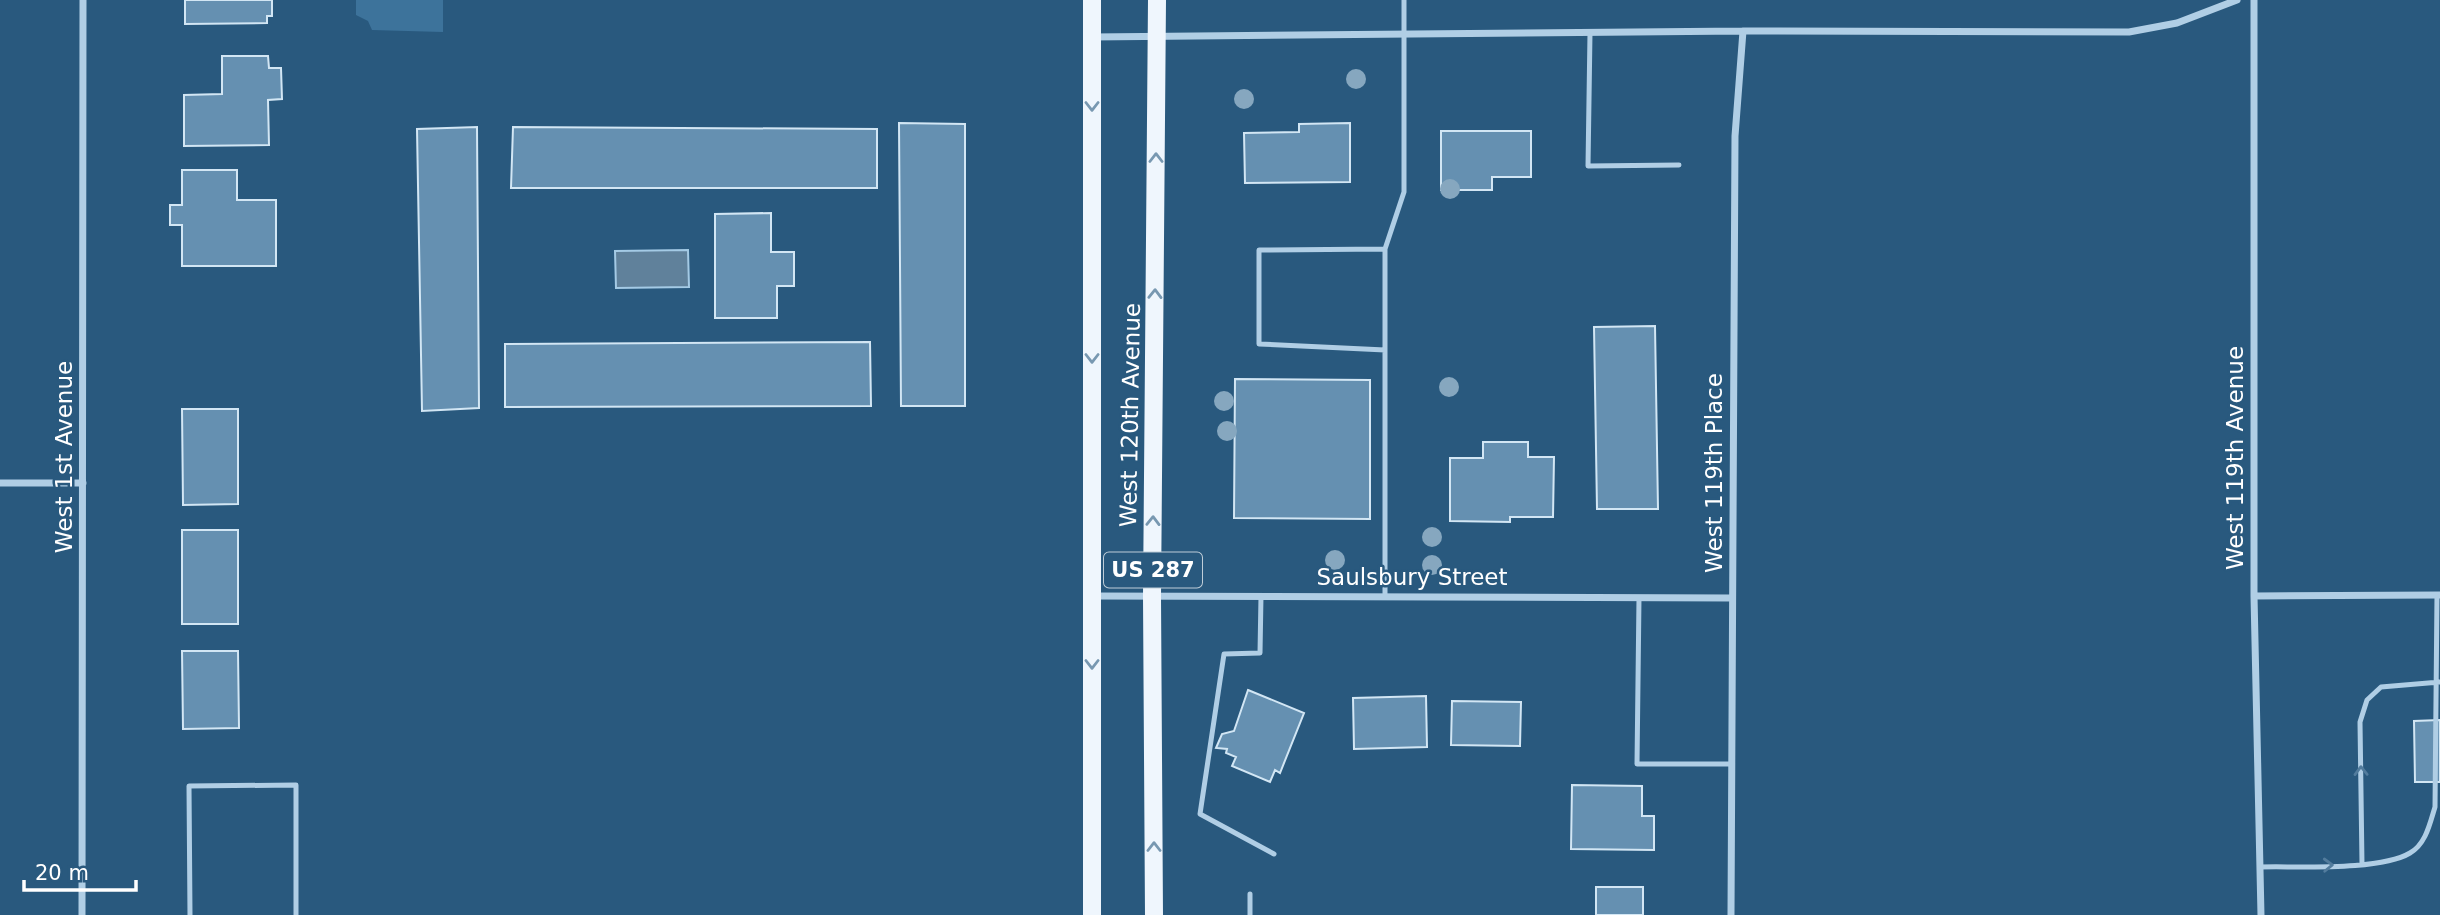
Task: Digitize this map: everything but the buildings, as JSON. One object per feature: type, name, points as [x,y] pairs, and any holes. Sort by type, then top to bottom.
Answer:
[{"type":"main road","name":"West 120th Avenue","points":[[1092,0],[1092,915]]},
{"type":"main road","name":"West 120th Avenue","points":[[1154,915],[1152,597],[1157,0]]},
{"type":"street","name":"West 1st Avenue","points":[[82,915],[83,0]]},
{"type":"street","points":[[1092,37],[1743,31],[2129,32],[2177,23],[2237,0]]},
{"type":"street","name":"West 119th Avenue","points":[[2254,0],[2254,596],[2261,915]]},
{"type":"street","name":"West 119th Place","points":[[1731,915],[1735,135],[1743,31]]},
{"type":"street","points":[[0,483],[83,482]]},
{"type":"street","points":[[2254,596],[2438,595]]},
{"type":"street","name":"Saulsbury Street","points":[[1092,596],[1732,597]]},
{"type":"lane","points":[[1385,596],[1385,249],[1404,192],[1404,0]]},
{"type":"lane","points":[[1590,33],[1588,166],[1679,165]]},
{"type":"lane","points":[[1385,249],[1259,250],[1259,344],[1385,350]]},
{"type":"lane","points":[[2260,867],[2381,863],[2411,853],[2425,837],[2435,807],[2439,682],[2438,595]]},
{"type":"lane","points":[[1261,596],[1261,653],[1224,654],[1200,814],[1274,854]]},
{"type":"lane","points":[[1639,598],[1637,764],[1732,764]]},
{"type":"lane","points":[[2362,864],[2360,722],[2367,699],[2381,687],[2439,682]]},
{"type":"lane","points":[[190,915],[189,786],[296,785],[296,915]]},
{"type":"lane","points":[[1250,894],[1250,915]]},
{"type":"shaded area","points":[[356,0],[443,0],[443,32],[372,30],[368,21],[356,15]]},
{"type":"shaded area","points":[[688,250],[689,287],[616,288],[615,251]]}]
